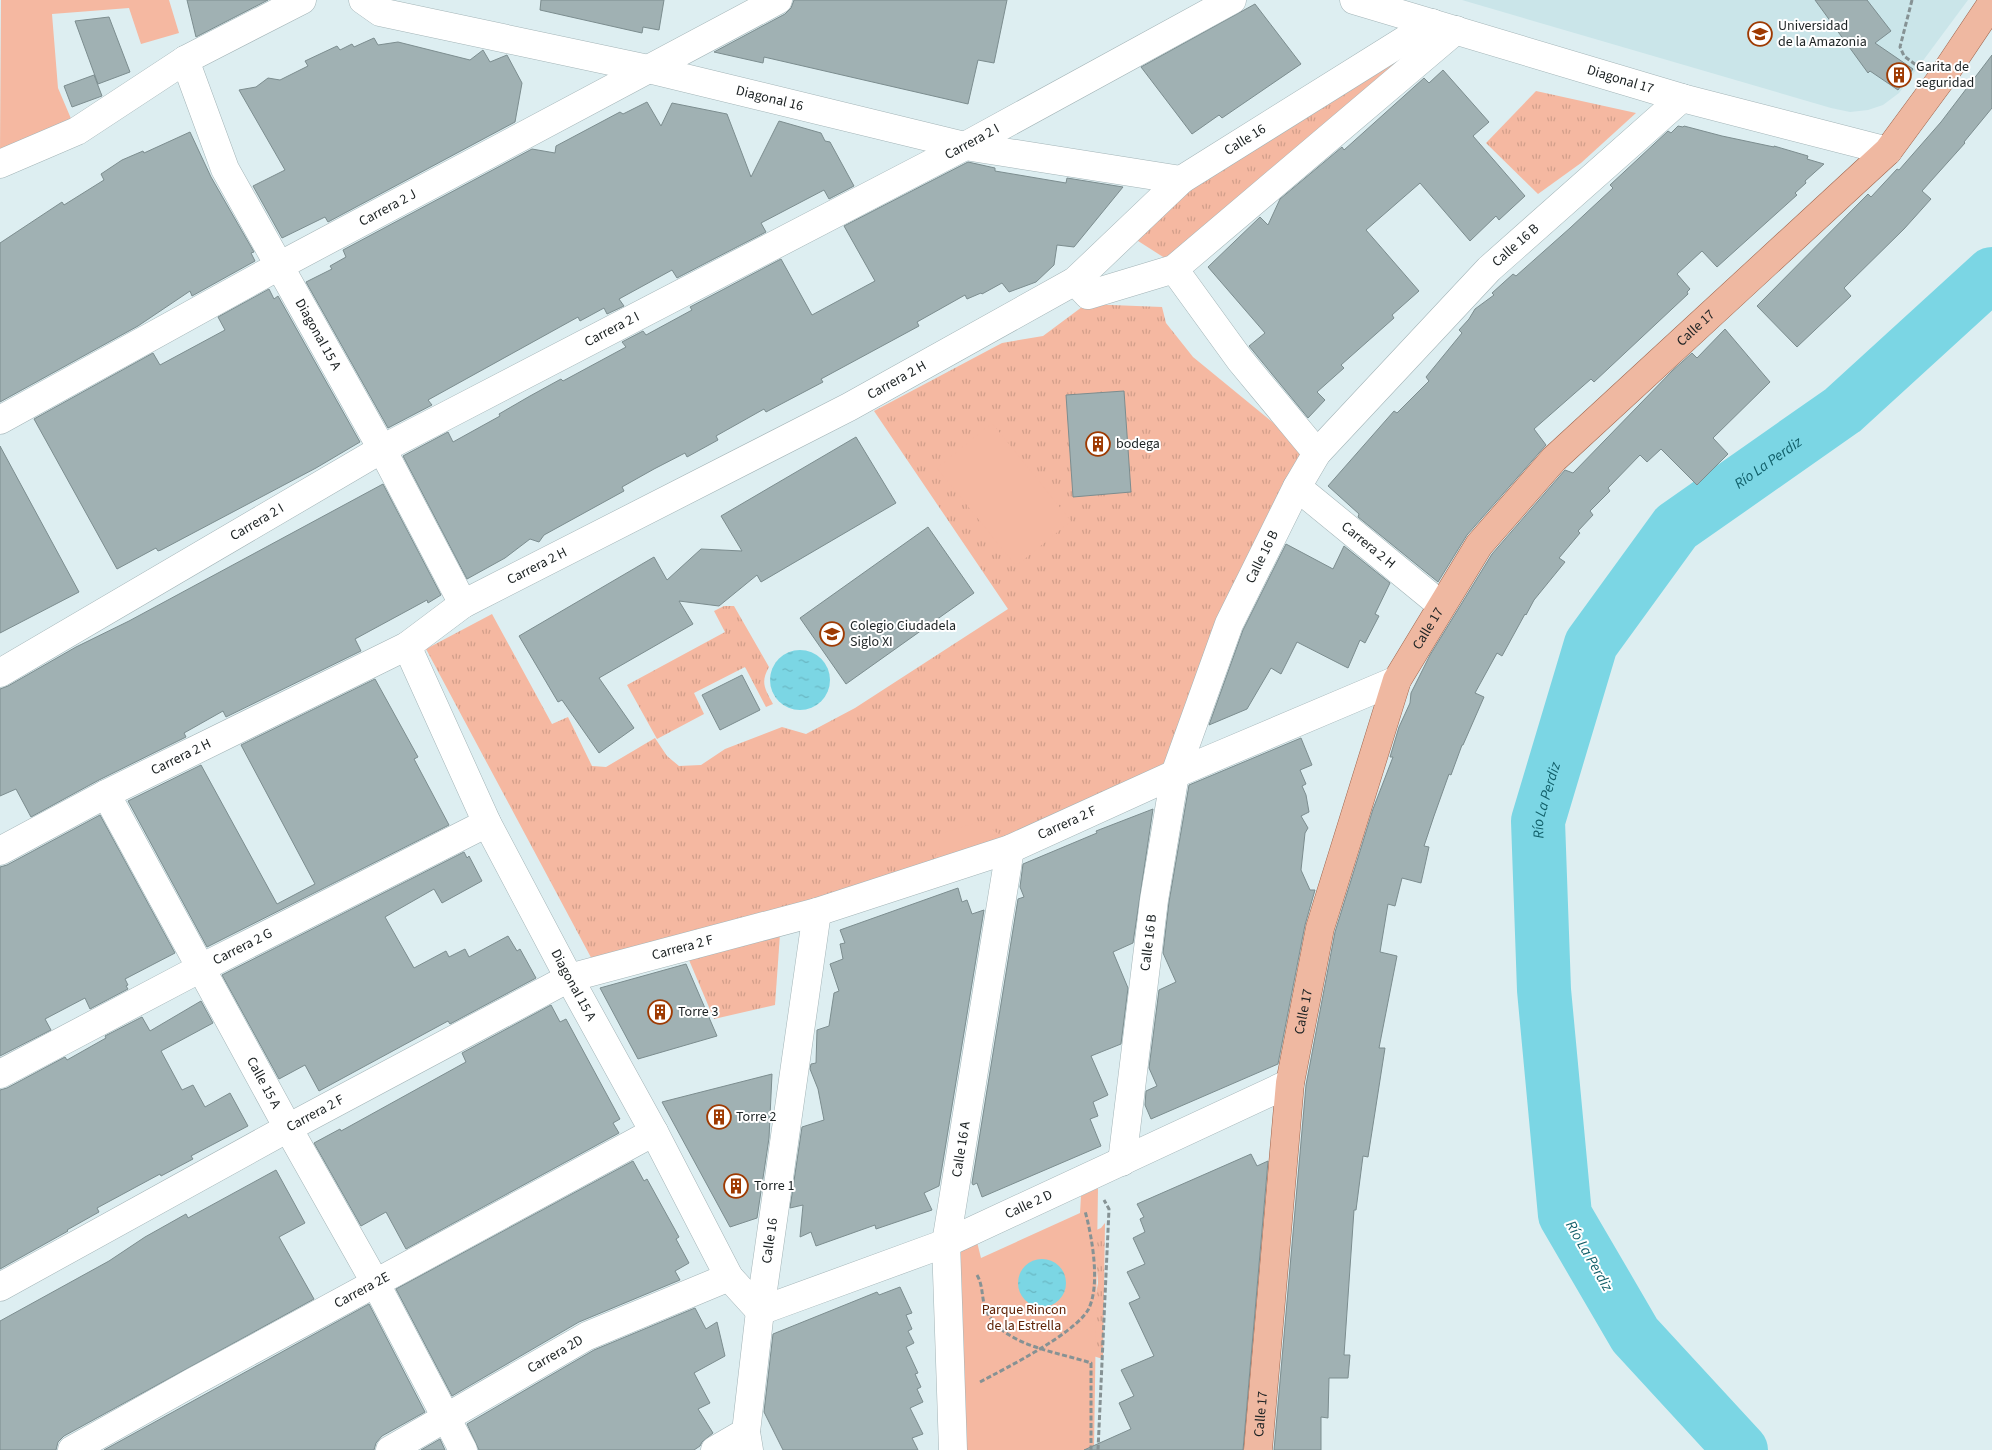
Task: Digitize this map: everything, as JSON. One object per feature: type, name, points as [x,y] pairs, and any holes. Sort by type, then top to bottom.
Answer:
[{"type":"main road","name":"Calle 17","points":[[1258,1450],[1290,1083],[1320,928],[1397,680],[1479,545],[1554,459],[1888,151],[1941,79],[1992,3]]},
{"type":"street","points":[[0,164],[77,131],[184,60],[302,0]]},
{"type":"street","name":"Diagonal 16","points":[[363,0],[380,12],[648,69],[965,146],[1181,180]]},
{"type":"street","name":"Carrera 2 J","points":[[0,420],[279,266],[778,0]]},
{"type":"street","name":"Carrera 2 I","points":[[0,673],[382,449],[965,146],[1232,0]]},
{"type":"street","name":"Diagonal 17","points":[[1354,0],[1682,98],[1888,151]]},
{"type":"street","points":[[1076,281],[1088,295],[1174,269],[1444,26]]},
{"type":"street","name":"Calle 16","points":[[1076,281],[1181,180],[1444,26]]},
{"type":"street","name":"Diagonal 15 A","points":[[184,60],[225,169],[382,449],[463,604]]},
{"type":"street","name":"Calle 16 B","points":[[1122,1162],[1154,900],[1175,774],[1229,624],[1296,487],[1317,453],[1489,269],[1682,98]]},
{"type":"street","points":[[1174,269],[1240,360],[1317,453]]},
{"type":"street","name":"Carrera 2 H","points":[[0,851],[106,794],[407,646],[463,604],[850,407],[1076,281]]},
{"type":"street","name":"Carrera 2 H","points":[[1296,487],[1441,605]]},
{"type":"street","name":"Diagonal 15 A","points":[[407,646],[487,823],[569,978],[654,1132],[729,1277],[760,1311]]},
{"type":"street","name":"Carrera 2 F","points":[[0,1288],[288,1128],[569,978],[817,912],[1010,849],[1175,774],[1397,680]]},
{"type":"street","name":"Calle 15 A","points":[[106,794],[288,1128],[376,1284],[463,1450]]},
{"type":"street","name":"Carrera 2 G","points":[[0,1074],[201,968],[487,823]]},
{"type":"street","name":"Calle 16 A","points":[[954,1450],[946,1243],[1010,849]]},
{"type":"street","name":"Calle 16","points":[[748,1441],[760,1311],[817,912]]},
{"type":"street","name":"Calle 2 D","points":[[760,1311],[946,1243],[1290,1083]]},
{"type":"street","name":"Carrera 2E","points":[[72,1450],[193,1382],[654,1132]]},
{"type":"street","name":"Carrera 2D","points":[[390,1450],[587,1336],[729,1277]]},
{"type":"street","points":[[716,1450],[748,1441]]},
{"type":"path","points":[[1912,0],[1900,47],[1901,52],[1908,60],[1941,79]]},
{"type":"path","points":[[1098,1450],[1109,1209],[1101,1195]]},
{"type":"path","points":[[976,1384],[1062,1335],[1088,1310],[1093,1293],[1090,1229],[1083,1204]]},
{"type":"path","points":[[976,1272],[980,1280],[986,1311],[994,1323],[1008,1336],[1091,1363],[1091,1450]]},
{"type":"shaded area","name":"Universidad de la Amazonia","points":[[1462,0],[1968,0],[1899,93],[1883,105],[1868,110],[1850,112]]},
{"type":"green space","points":[[1,0],[169,0],[179,33],[141,44],[129,8],[52,14],[58,88],[72,121],[0,151]]},
{"type":"green space","points":[[1403,57],[1171,262],[1135,239],[1183,193]]},
{"type":"green space","points":[[1536,91],[1636,113],[1581,163],[1538,194],[1486,143]]},
{"type":"green space","name":"Colegio Ciudadela Siglo XI","points":[[1086,304],[1162,307],[1166,323],[1193,357],[1309,452],[1165,770],[1005,839],[815,901],[595,965],[426,649],[492,614],[552,724],[568,717],[592,766],[606,767],[655,738],[667,756],[679,766],[701,765],[725,749],[782,727],[806,734],[855,708],[1008,609],[874,411],[1002,343],[1043,336]]},
{"type":"green space","points":[[992,423],[1071,521],[1016,566],[937,468]]},
{"type":"green space","points":[[724,606],[734,606],[769,667],[764,682],[773,704],[766,707],[745,667],[694,693],[704,714],[657,739],[627,685],[725,632],[714,611]]},
{"type":"green space","points":[[981,821],[1005,839],[933,862],[946,832]]},
{"type":"green space","points":[[780,934],[775,1005],[714,1019],[689,960]]},
{"type":"green space","name":"Parque Rincon de la Estrella","points":[[1098,1188],[1094,1450],[961,1450],[949,1252],[977,1242],[981,1258],[1080,1213],[1081,1196]]},
{"type":"green space","points":[[1105,1223],[1103,1359],[1056,1345],[1093,1310],[1098,1283],[1094,1231],[1101,1228]]},
{"type":"water","points":[[800,650],[817,655],[825,663],[830,680],[825,697],[817,705],[800,710],[783,705],[775,697],[770,680],[775,663],[783,655]]},
{"type":"water","points":[[1042,1259],[1051,1261],[1059,1266],[1064,1274],[1066,1283],[1064,1292],[1059,1300],[1051,1305],[1042,1307],[1033,1305],[1025,1300],[1020,1292],[1018,1283],[1020,1274],[1025,1266],[1033,1261]]},
{"type":"building","points":[[187,0],[268,0],[196,37]]},
{"type":"building","points":[[541,0],[664,0],[659,30],[643,27],[642,33],[540,10]]},
{"type":"building","points":[[794,0],[1007,0],[994,63],[978,60],[968,104],[764,57],[763,63],[714,52],[785,14],[791,8]]},
{"type":"building","points":[[1815,0],[1867,0],[1891,31],[1875,43],[1913,69],[1898,90],[1870,71],[1868,73]]},
{"type":"building","points":[[1255,4],[1301,64],[1222,118],[1219,115],[1192,134],[1141,67]]},
{"type":"building","points":[[109,17],[130,72],[98,84],[75,21]]},
{"type":"building","points":[[374,38],[378,45],[398,42],[470,60],[483,50],[490,62],[507,55],[522,83],[515,122],[328,222],[325,217],[282,238],[253,186],[285,170],[239,90],[256,87],[268,78],[280,80],[308,66],[305,61],[337,46],[340,50],[352,44],[354,47]]},
{"type":"building","points":[[1992,55],[1992,108],[1965,143],[1922,191],[1931,199],[1904,229],[1844,288],[1851,296],[1797,347],[1757,306],[1868,194],[1871,197],[1897,169],[1899,170],[1941,122]]},
{"type":"building","points":[[1443,70],[1489,122],[1473,136],[1525,196],[1499,220],[1496,216],[1470,241],[1420,183],[1366,230],[1419,291],[1392,315],[1394,318],[1341,365],[1344,368],[1317,392],[1325,400],[1308,418],[1249,346],[1265,333],[1208,267],[1260,217],[1268,225],[1280,199],[1342,147],[1344,150],[1424,78],[1429,83]]},
{"type":"building","points":[[94,75],[102,96],[72,107],[64,86]]},
{"type":"building","points":[[647,102],[661,126],[672,103],[727,114],[751,177],[779,121],[821,133],[825,141],[830,142],[854,186],[829,199],[824,190],[761,223],[766,232],[677,278],[672,270],[619,299],[624,306],[607,314],[604,308],[580,321],[578,317],[428,400],[432,405],[388,428],[306,282],[332,269],[330,266],[346,257],[343,250],[532,149],[555,153],[556,146],[620,112],[623,114]]},
{"type":"building","points":[[1678,126],[1774,146],[1808,156],[1807,159],[1824,164],[1805,181],[1806,183],[1795,193],[1797,195],[1717,267],[1702,251],[1677,274],[1690,289],[1687,292],[1688,294],[1594,382],[1591,379],[1534,429],[1546,445],[1467,535],[1438,582],[1358,517],[1359,514],[1328,486],[1394,411],[1397,413],[1429,381],[1426,377],[1462,333],[1459,330],[1475,309],[1494,295],[1492,293],[1513,274],[1516,276],[1570,228],[1613,188],[1610,185],[1668,131],[1671,133]]},
{"type":"building","points":[[190,132],[211,177],[254,252],[251,253],[255,261],[192,296],[190,291],[138,326],[0,402],[0,243],[62,202],[64,205],[104,180],[101,174],[122,160],[143,151],[144,153]]},
{"type":"building","points":[[968,162],[995,168],[995,171],[1066,183],[1067,178],[1123,187],[1074,247],[1057,245],[1054,265],[1036,282],[1009,292],[1002,283],[982,294],[967,299],[965,295],[917,322],[919,326],[821,379],[823,382],[766,412],[764,409],[716,436],[718,440],[687,457],[685,453],[654,469],[622,487],[624,491],[544,535],[539,542],[530,539],[505,558],[467,579],[403,456],[448,432],[453,442],[500,416],[499,414],[530,396],[561,379],[563,381],[626,347],[622,342],[643,331],[646,335],[692,310],[690,307],[781,259],[812,315],[875,281],[844,226]]},
{"type":"building","points":[[269,289],[274,299],[278,296],[360,442],[316,468],[161,550],[158,551],[156,548],[117,569],[34,419],[153,353],[160,365],[225,330],[218,317]]},
{"type":"building","points":[[1725,329],[1770,382],[1713,438],[1728,454],[1697,485],[1661,449],[1647,462],[1640,455],[1608,488],[1610,491],[1590,511],[1593,515],[1578,531],[1580,533],[1559,558],[1565,562],[1534,600],[1502,656],[1497,653],[1475,693],[1484,697],[1462,745],[1451,775],[1449,774],[1434,816],[1424,846],[1429,847],[1421,883],[1402,878],[1395,906],[1388,904],[1380,952],[1397,956],[1379,1048],[1385,1048],[1368,1157],[1363,1156],[1356,1210],[1354,1210],[1344,1355],[1350,1355],[1348,1378],[1329,1378],[1328,1418],[1321,1417],[1321,1450],[1274,1450],[1306,1085],[1335,932],[1373,809],[1393,757],[1390,757],[1399,727],[1410,703],[1411,693],[1430,655],[1492,554],[1565,470],[1573,473],[1672,371],[1692,353],[1697,358]]},
{"type":"building","name":"bodega","points":[[1124,391],[1131,492],[1073,497],[1066,395]]},
{"type":"building","points":[[856,437],[896,503],[761,582],[757,575],[719,606],[679,601],[693,624],[599,678],[634,728],[599,753],[562,700],[558,702],[519,636],[654,557],[667,580],[701,549],[742,551],[721,516]]},
{"type":"building","points":[[0,446],[79,592],[0,633]]},
{"type":"building","points":[[383,484],[441,595],[428,603],[427,600],[355,639],[361,651],[226,717],[223,711],[184,733],[186,737],[99,780],[31,817],[16,789],[0,796],[0,689]]},
{"type":"building","points":[[928,527],[974,593],[846,684],[800,618]]},
{"type":"building","points":[[1286,544],[1333,569],[1344,546],[1390,583],[1375,614],[1379,616],[1365,643],[1360,640],[1348,668],[1297,642],[1281,674],[1271,668],[1247,709],[1209,725],[1243,630]]},
{"type":"building","points":[[742,675],[760,710],[720,730],[702,695]]},
{"type":"building","points":[[375,679],[418,757],[414,759],[449,825],[207,947],[128,801],[201,765],[277,904],[315,884],[241,745]]},
{"type":"building","points":[[1301,738],[1312,765],[1300,770],[1306,784],[1302,786],[1306,795],[1309,812],[1301,816],[1308,828],[1305,833],[1301,870],[1310,890],[1315,890],[1305,925],[1278,1064],[1151,1119],[1145,1105],[1146,1091],[1157,1086],[1149,1068],[1159,990],[1176,982],[1163,953],[1169,902],[1189,785]]},
{"type":"building","points":[[1153,809],[1133,943],[1113,952],[1128,988],[1121,1044],[1091,1056],[1108,1095],[1093,1102],[1098,1116],[1090,1119],[1101,1146],[982,1197],[977,1183],[973,1185],[972,1183],[1018,899],[1024,897],[1020,887],[1023,864],[1097,833],[1096,831]]},
{"type":"building","points":[[100,815],[175,953],[125,979],[128,989],[90,1009],[85,998],[45,1019],[51,1030],[0,1056],[0,867]]},
{"type":"building","points":[[464,852],[467,858],[469,856],[482,881],[442,903],[434,889],[385,917],[414,968],[446,951],[449,957],[465,949],[469,957],[508,936],[517,951],[520,949],[536,978],[450,1024],[448,1021],[319,1091],[305,1065],[279,1079],[222,975]]},
{"type":"building","points":[[958,888],[962,902],[967,900],[972,914],[984,910],[939,1186],[924,1193],[932,1210],[876,1229],[875,1225],[816,1246],[811,1232],[800,1237],[803,1205],[790,1208],[802,1127],[824,1120],[818,1089],[810,1069],[811,1064],[816,1063],[817,1030],[829,1026],[834,993],[839,991],[830,964],[843,959],[840,944],[845,943],[840,930]]},
{"type":"building","name":"Torre 3","points":[[686,964],[717,1036],[638,1059],[600,988]]},
{"type":"building","points":[[201,1001],[213,1023],[161,1051],[182,1090],[193,1085],[205,1107],[230,1093],[248,1126],[191,1156],[193,1159],[161,1176],[160,1174],[97,1208],[99,1212],[0,1269],[0,1090],[65,1057],[67,1060],[106,1038],[105,1036],[142,1017],[150,1031]]},
{"type":"building","points":[[551,1005],[560,1022],[566,1019],[620,1119],[613,1123],[619,1133],[406,1249],[386,1212],[361,1226],[314,1143],[340,1129],[341,1131],[466,1062],[462,1053]]},
{"type":"building","points":[[772,1074],[769,1138],[757,1218],[730,1227],[662,1102]]},
{"type":"building","points":[[1251,1154],[1257,1166],[1268,1161],[1243,1450],[1084,1450],[1131,1429],[1119,1403],[1134,1396],[1121,1370],[1154,1356],[1129,1303],[1140,1298],[1127,1272],[1145,1264],[1133,1238],[1145,1232],[1140,1219],[1144,1217],[1137,1204]]},
{"type":"building","points":[[633,1161],[644,1181],[647,1179],[679,1237],[676,1239],[689,1263],[675,1271],[680,1280],[579,1322],[452,1396],[396,1289]]},
{"type":"building","points":[[276,1170],[305,1223],[279,1237],[314,1299],[64,1436],[58,1442],[56,1450],[0,1450],[0,1321],[109,1261],[145,1237],[186,1214],[188,1218]]},
{"type":"building","points":[[900,1287],[912,1313],[906,1315],[912,1329],[908,1331],[914,1343],[906,1347],[918,1373],[915,1374],[921,1387],[917,1389],[923,1402],[910,1408],[923,1434],[912,1438],[918,1450],[783,1450],[764,1412],[773,1334],[877,1292],[879,1295]]},
{"type":"building","points":[[369,1304],[425,1412],[382,1436],[376,1443],[374,1450],[104,1450]]},
{"type":"building","points":[[695,1308],[706,1329],[717,1322],[725,1356],[694,1373],[710,1403],[698,1409],[713,1433],[694,1450],[479,1450],[467,1424],[594,1350]]},
{"type":"building","points":[[440,1439],[445,1450],[421,1450]]},
{"type":"waterway","name":"Río La Perdiz","points":[[1741,1450],[1635,1335],[1565,1215],[1544,990],[1538,821],[1591,644],[1676,527],[1843,410],[1992,274]]},
{"type":"place","name":"Universidad de la Amazonia","points":[[1760,34]]},
{"type":"place","name":"Garita de seguridad","points":[[1899,75]]},
{"type":"place","name":"bodega","points":[[1098,444]]},
{"type":"place","name":"Colegio Ciudadela Siglo XI","points":[[832,634]]},
{"type":"place","name":"Torre 3","points":[[660,1012]]},
{"type":"place","name":"Torre 2","points":[[719,1117]]},
{"type":"place","name":"Torre 1","points":[[736,1186]]}]
